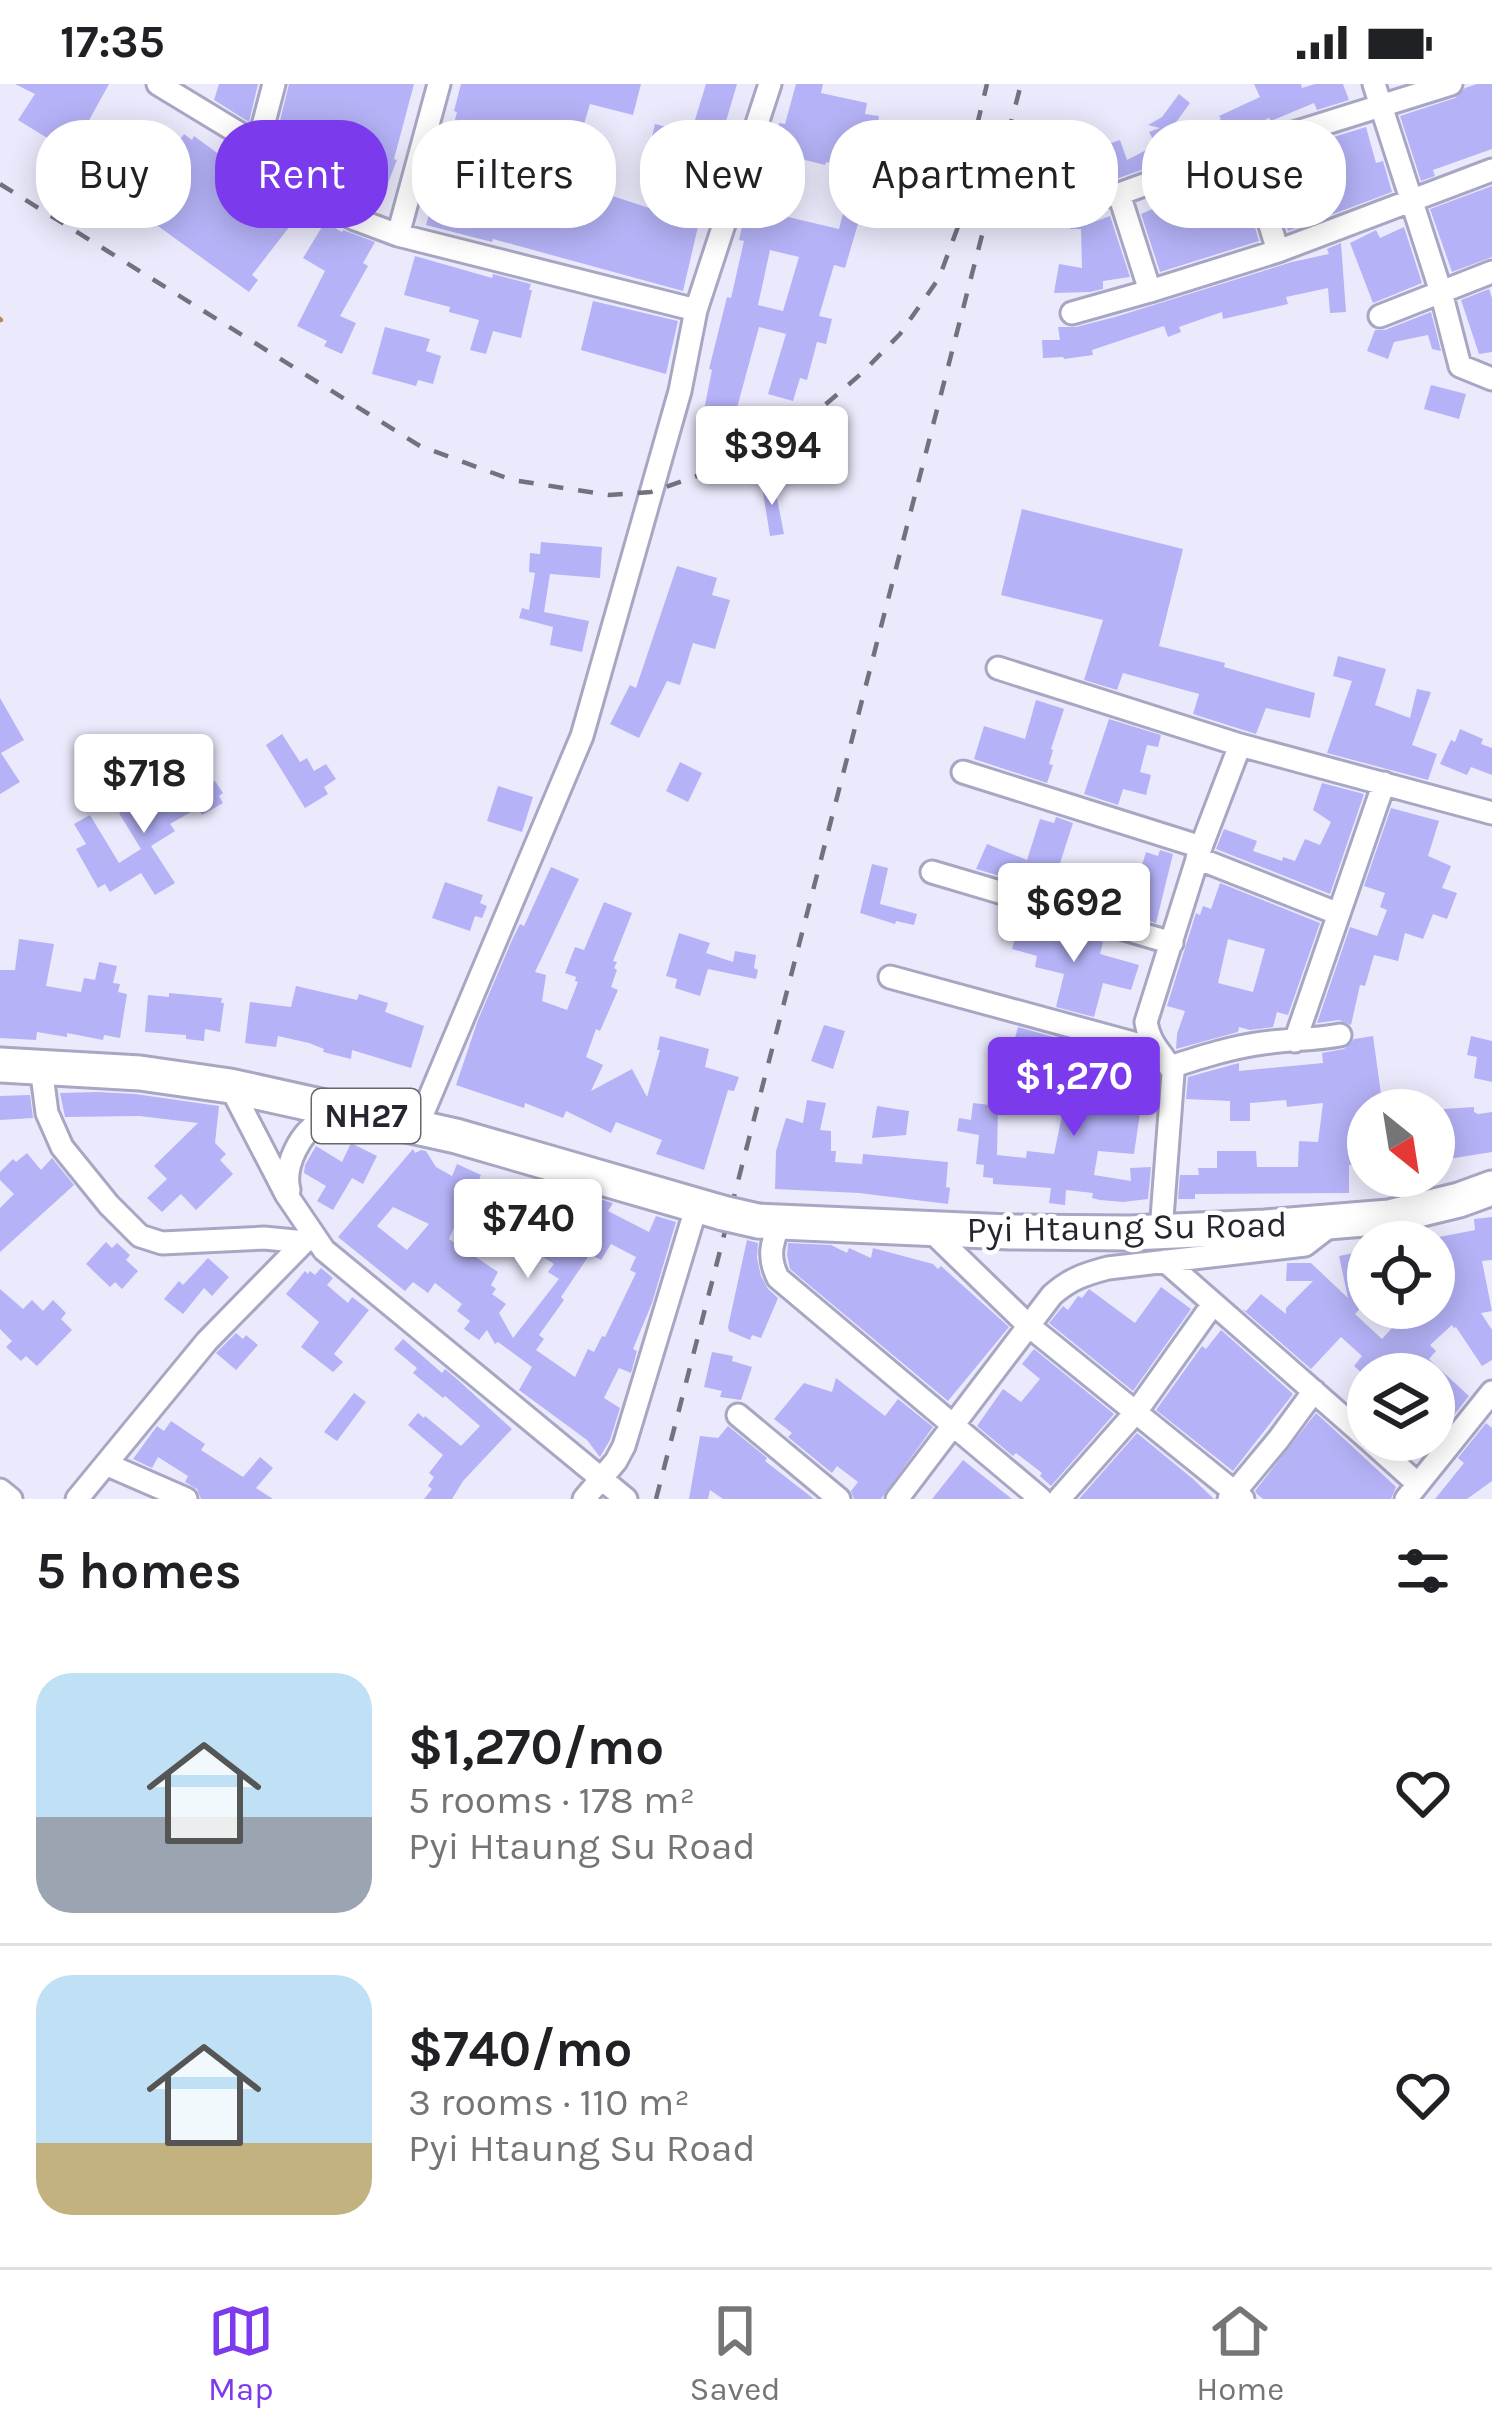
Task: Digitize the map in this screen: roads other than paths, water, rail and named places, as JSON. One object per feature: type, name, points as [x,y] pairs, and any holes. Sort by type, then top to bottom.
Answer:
[{"type":"highway","name":"NH27","points":[[0,1065],[140,1073],[230,1086],[456,1136],[710,1209],[769,1221]]},
{"type":"highway","name":"Pyi Htaung Su Road","points":[[769,1221],[1010,1232],[1163,1246],[1389,1217],[1492,1189]]},
{"type":"street","points":[[158,84],[218,120]]},
{"type":"street","points":[[265,120],[274,84]]},
{"type":"street","points":[[398,235],[439,84]]},
{"type":"street","points":[[417,1127],[582,736],[680,391],[696,310],[770,84]]},
{"type":"street","points":[[1374,84],[1460,366],[1492,379]]},
{"type":"street","points":[[1338,120],[1451,84]]},
{"type":"street","points":[[1072,313],[1278,250],[1492,170]]},
{"type":"street","points":[[1142,186],[1119,194],[1150,291]]},
{"type":"street","points":[[381,228],[696,310]]},
{"type":"street","points":[[1271,228],[1278,250]]},
{"type":"street","points":[[1380,316],[1492,272]]},
{"type":"street","points":[[998,668],[1240,745],[1492,813]]},
{"type":"street","points":[[1240,745],[1199,852],[1146,1022],[1149,1038],[1173,1073],[1163,1246],[1214,1304],[1347,1419]]},
{"type":"street","points":[[963,772],[1199,852],[1339,914]]},
{"type":"street","points":[[1294,1041],[1384,783]]},
{"type":"street","points":[[932,872],[1172,943]]},
{"type":"street","points":[[890,977],[1155,1048]]},
{"type":"street","points":[[1170,1067],[1264,1042],[1340,1035]]},
{"type":"street","points":[[41,1066],[46,1113],[62,1147],[140,1237],[162,1243],[308,1238]]},
{"type":"street","points":[[230,1086],[308,1238],[626,1499]]},
{"type":"street","points":[[292,1203],[285,1174],[299,1142],[324,1120],[368,1117]]},
{"type":"street","points":[[584,1499],[624,1446],[710,1209]]},
{"type":"street","points":[[769,1221],[771,1265],[778,1278],[1041,1499]]},
{"type":"street","points":[[930,1230],[1030,1326],[1236,1497],[1314,1390]]},
{"type":"street","points":[[77,1499],[207,1341],[308,1238]]},
{"type":"street","points":[[897,1499],[1052,1295],[1082,1274],[1163,1246]]},
{"type":"street","points":[[1059,1499],[1136,1412],[1214,1304]]},
{"type":"street","points":[[1387,1461],[1412,1491],[1492,1392]]},
{"type":"street","points":[[738,1415],[839,1499]]},
{"type":"street","points":[[108,1465],[186,1499]]},
{"type":"street","points":[[0,1490],[10,1499]]},
{"type":"railway","points":[[978,120],[987,84]]},
{"type":"railway","points":[[656,1499],[1021,84]]},
{"type":"railway","points":[[0,184],[420,446],[512,480],[609,495],[651,492],[717,469],[818,411],[900,334],[939,278],[958,228]]}]
